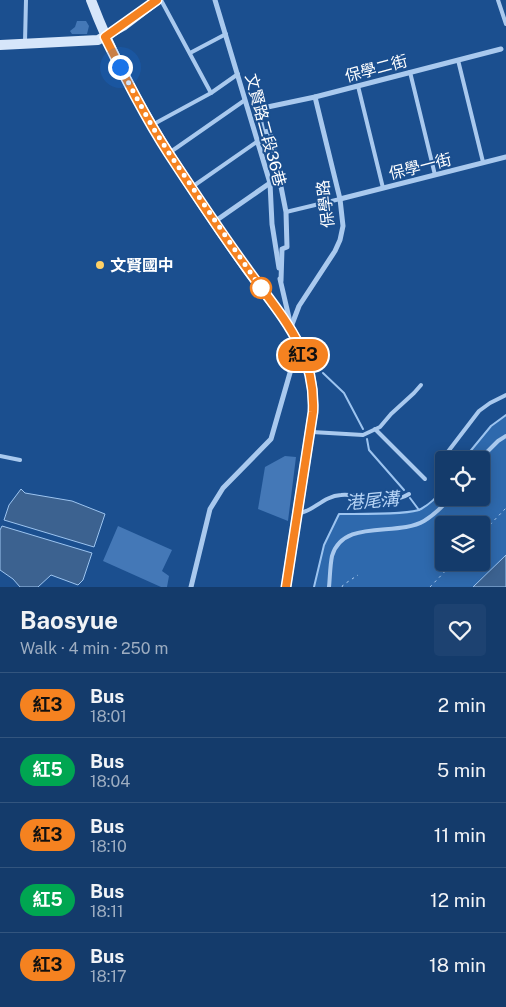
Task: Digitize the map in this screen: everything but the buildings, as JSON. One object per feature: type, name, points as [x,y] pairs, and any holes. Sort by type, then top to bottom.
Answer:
[{"type":"main road","points":[[92,0],[105,37],[152,126],[214,222],[291,327],[310,372],[313,387],[313,412],[286,587]]},
{"type":"main road","points":[[0,45],[98,40],[157,0]]},
{"type":"street","name":"文賢路二段36巷","points":[[215,0],[270,183],[272,224],[291,327]]},
{"type":"street","name":"保學二街","points":[[286,212],[270,131],[263,132],[258,109],[315,97],[458,60],[504,51]]},
{"type":"street","name":"保學路","points":[[291,327],[299,306],[330,262],[340,240],[343,226],[340,199],[315,97]]},
{"type":"street","name":"保學一街","points":[[340,199],[506,157]]},
{"type":"street","points":[[214,222],[270,183]]},
{"type":"street","points":[[281,281],[282,249],[287,247],[286,212]]},
{"type":"street","points":[[191,587],[210,509],[223,488],[271,439],[298,345]]},
{"type":"lane","points":[[25,44],[26,0]]},
{"type":"lane","points":[[161,0],[211,94]]},
{"type":"lane","points":[[498,0],[506,24]]},
{"type":"lane","points":[[190,53],[226,34]]},
{"type":"lane","points":[[458,60],[482,162]]},
{"type":"lane","points":[[410,72],[435,175]]},
{"type":"lane","points":[[152,126],[211,94],[238,74]]},
{"type":"lane","points":[[358,86],[382,188]]},
{"type":"lane","points":[[169,153],[245,100]]},
{"type":"lane","points":[[192,187],[258,140]]},
{"type":"lane","points":[[286,212],[340,199]]},
{"type":"lane","points":[[309,432],[363,435],[380,427],[421,385]]},
{"type":"lane","points":[[448,451],[479,411],[490,403],[506,396]]},
{"type":"lane","points":[[375,429],[425,479]]},
{"type":"lane","points":[[488,451],[506,436]]},
{"type":"lane","points":[[0,456],[20,460]]},
{"type":"lane","points":[[297,513],[306,512],[329,497],[342,494],[385,500],[403,498],[409,494]]},
{"type":"lane","points":[[329,587],[332,555],[339,543],[350,535],[365,530],[400,529],[424,522],[443,506]]},
{"type":"path","points":[[490,525],[506,508]]},
{"type":"path","points":[[430,587],[445,571]]},
{"type":"path","points":[[342,587],[358,575]]},
{"type":"shaded area","points":[[506,415],[506,587],[314,587],[324,545],[339,514],[373,514],[419,510],[435,498],[435,506],[490,506],[490,451],[470,451],[491,426]]},
{"type":"shaded area","points":[[21,489],[25,493],[72,501],[105,514],[94,547],[4,520],[9,505]]},
{"type":"shaded area","points":[[2,526],[92,553],[83,580],[78,585],[51,575],[38,587],[20,587],[13,579],[0,570],[0,530]]},
{"type":"shaded area","points":[[506,555],[506,587],[473,587],[490,571]]},
{"type":"waterway","points":[[323,373],[344,393],[363,429]]},
{"type":"waterway","name":"港尾溝","points":[[470,451],[491,426],[506,415]]},
{"type":"waterway","points":[[367,439],[369,450],[404,490]]},
{"type":"waterway","points":[[410,498],[419,510]]},
{"type":"waterway","name":"港尾溝","points":[[314,587],[324,545],[339,514],[382,514],[415,511],[428,505],[435,498]]},
{"type":"bus line","name":"紅3","points":[[157,0],[105,37],[152,126],[169,153],[246,268],[291,327],[310,372],[313,387],[313,412],[286,587]]},
{"type":"place","name":"文賢國中","points":[[100,265]]},
{"type":"route","points":[[120,67],[169,153],[261,288]]}]
